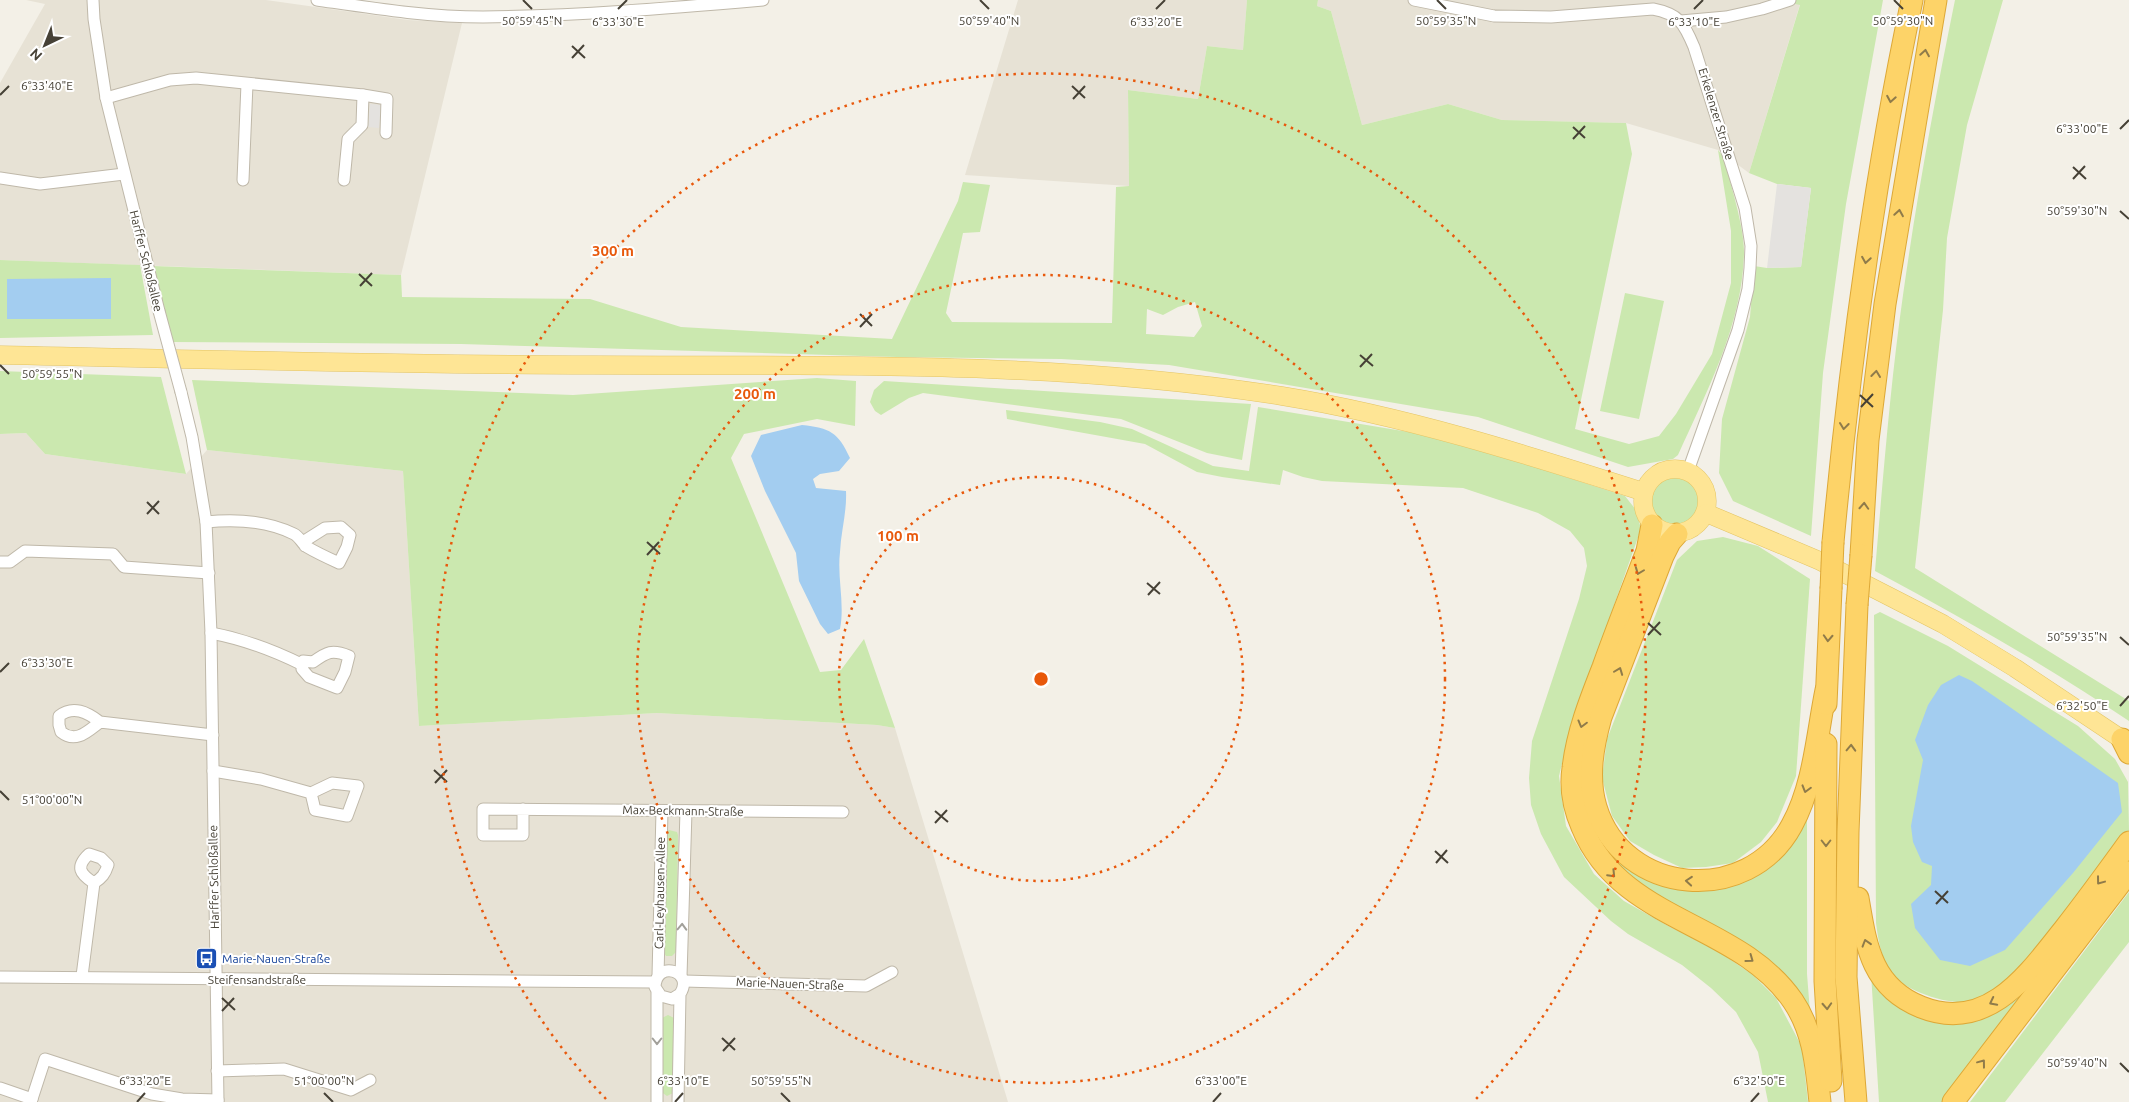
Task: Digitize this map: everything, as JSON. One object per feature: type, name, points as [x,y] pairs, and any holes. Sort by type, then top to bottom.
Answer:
[{"type":"highway","points":[[1832,1102],[1826,981],[1826,690],[1833,542],[1842,445],[1859,308],[1892,96],[1912,0]]},
{"type":"highway","points":[[1856,1102],[1846,976],[1848,832],[1857,605],[1868,440],[1885,304],[1936,0]]},
{"type":"highway","points":[[1652,524],[1647,551],[1584,716],[1572,770],[1574,805],[1586,839],[1613,876],[1628,889],[1668,914],[1738,950],[1768,973],[1782,988],[1803,1018],[1810,1038],[1815,1056],[1820,1102]]},
{"type":"highway","points":[[1677,534],[1670,542],[1663,556],[1596,736],[1591,769],[1595,806],[1605,828],[1621,849],[1650,870],[1668,877],[1687,881],[1716,880],[1735,875],[1766,856],[1788,832],[1802,805],[1826,690]]},
{"type":"highway","points":[[1848,832],[1862,927],[1875,967],[1885,982],[1897,994],[1911,1003],[1927,1009],[1959,1013],[1988,1005],[2016,987],[2034,967],[2129,842]]},
{"type":"highway","points":[[1953,1102],[2129,872]]},
{"type":"main road","points":[[0,355],[499,365],[865,366],[1020,370],[1148,379],[1282,397],[1386,416],[1503,448],[1644,492]]},
{"type":"main road","points":[[1677,469],[1688,471],[1703,484],[1707,493],[1706,513],[1695,527],[1686,532],[1677,534],[1660,530],[1652,524],[1644,509],[1644,492],[1649,482],[1661,472],[1677,469]]},
{"type":"main road","points":[[1706,513],[1820,561],[1943,624],[2015,668],[2127,745]]},
{"type":"street","name":"Harffer Schloßallee","points":[[93,0],[94,19],[106,98],[192,437],[206,522],[213,735],[218,1101]]},
{"type":"street","points":[[317,0],[395,12],[482,17],[653,10],[763,0]]},
{"type":"street","points":[[1414,0],[1494,16],[1551,18],[1652,9],[1668,12],[1681,21],[1726,17],[1762,9],[1790,0]]},
{"type":"street","name":"Erkelenzer Straße","points":[[1681,21],[1694,47],[1745,208],[1751,246],[1748,289],[1738,330],[1688,471]]},
{"type":"street","points":[[106,98],[170,80],[196,78],[363,95],[387,99],[386,133]]},
{"type":"street","points":[[244,180],[247,84]]},
{"type":"street","points":[[344,180],[348,139],[362,125],[363,95]]},
{"type":"street","points":[[0,178],[40,184],[124,174]]},
{"type":"street","points":[[206,522],[231,519],[255,522],[296,535],[305,546]]},
{"type":"street","points":[[0,562],[10,562],[25,551],[113,554],[124,567],[209,573]]},
{"type":"street","points":[[210,633],[234,638],[278,652],[302,665]]},
{"type":"street","points":[[100,722],[213,735]]},
{"type":"street","points":[[213,771],[261,779],[311,793]]},
{"type":"street","name":"Max-Beckmann-Straße","points":[[523,810],[843,812]]},
{"type":"street","name":"Carl-Leyhausen-Allee","points":[[657,1102],[657,983],[662,811]]},
{"type":"street","name":"Carl-Leyhausen-Allee","points":[[678,1102],[686,811]]},
{"type":"street","points":[[82,976],[94,884]]},
{"type":"street","points":[[680,994],[672,999],[667,999],[657,983],[668,970],[677,972],[682,978]]},
{"type":"street","name":"Marie-Nauen-Straße","points":[[682,978],[866,986],[892,972]]},
{"type":"street","name":"Steifensandstraße","points":[[0,977],[82,976],[217,980],[657,983]]},
{"type":"street","points":[[0,1088],[31,1101],[46,1059],[152,1094],[182,1099],[218,1101]]},
{"type":"street","points":[[217,1071],[284,1069],[352,1090],[370,1080]]},
{"type":"shaded area","points":[[26,0],[266,0],[408,20],[462,23],[401,275],[0,260],[0,83],[45,4]]},
{"type":"shaded area","points":[[1018,0],[1247,0],[1243,50],[1207,46],[1198,99],[1128,90],[1129,186],[965,175]]},
{"type":"shaded area","points":[[1318,0],[1776,0],[1800,4],[1749,173],[1718,150],[1626,123],[1502,120],[1448,104],[1362,125],[1331,11],[1317,6]]},
{"type":"shaded area","points":[[370,104],[381,105],[379,128],[368,127]]},
{"type":"shaded area","points":[[1777,184],[1811,188],[1801,267],[1767,268]]},
{"type":"shaded area","points":[[26,433],[45,454],[186,474],[207,450],[403,471],[419,726],[657,713],[877,725],[895,728],[1008,1102],[0,1102],[0,434]]},
{"type":"green space","points":[[1247,0],[1318,0],[1317,6],[1331,11],[1362,125],[1448,104],[1502,120],[1626,123],[1632,154],[1575,429],[1629,444],[1659,436],[1676,414],[1712,354],[1731,283],[1731,231],[1718,150],[1724,157],[1742,232],[1744,254],[1742,280],[1730,332],[1721,357],[1678,455],[1673,459],[1628,467],[1478,417],[1169,365],[1061,359],[897,357],[461,344],[172,342],[153,266],[401,275],[402,297],[590,299],[681,327],[892,339],[958,201],[963,182],[990,185],[980,232],[963,233],[946,313],[952,322],[1112,323],[1116,187],[1129,186],[1128,90],[1198,99],[1207,46],[1243,50]],"holes":[[[1195,302],[1202,326],[1194,337],[1146,334],[1147,309],[1163,315],[1178,307]]]},
{"type":"green space","points":[[1776,0],[1883,0],[1846,204],[1823,373],[1811,536],[1733,501],[1719,473],[1722,419],[1750,317],[1754,266],[1767,268],[1801,267],[1811,188],[1777,184],[1749,173],[1800,5]]},
{"type":"green space","points":[[1955,0],[2003,0],[1967,125],[1947,238],[1943,310],[1915,568],[2129,701],[2129,721],[2004,643],[1875,571],[1898,330],[1914,221]]},
{"type":"green space","points":[[0,260],[140,265],[153,335],[0,338]]},
{"type":"green space","points":[[1625,293],[1664,301],[1639,419],[1600,411]]},
{"type":"green space","points":[[0,371],[161,377],[186,474],[45,454],[26,433],[0,434]]},
{"type":"green space","points":[[817,378],[856,381],[855,426],[817,419],[744,434],[731,458],[820,672],[841,670],[864,639],[895,728],[877,725],[657,713],[419,726],[403,471],[207,450],[192,380],[573,395]]},
{"type":"green space","points":[[884,381],[1251,404],[1242,460],[1207,453],[1121,419],[923,393],[909,398],[881,415],[875,411],[870,402],[874,390]]},
{"type":"green space","points":[[1258,407],[1445,438],[1625,496],[1636,510],[1641,529],[1571,727],[1559,776],[1566,826],[1594,874],[1624,901],[1670,927],[1715,949],[1753,975],[1776,998],[1802,1047],[1808,1102],[1768,1102],[1758,1052],[1736,1012],[1711,988],[1682,965],[1628,934],[1611,921],[1564,877],[1541,834],[1531,805],[1529,778],[1532,741],[1579,599],[1587,566],[1584,548],[1570,531],[1538,513],[1463,488],[1322,481],[1283,470],[1280,485],[1197,472],[1145,444],[1007,419],[1006,410],[1100,422],[1132,429],[1213,466],[1249,471]]},
{"type":"green space","points":[[1675,471],[1691,476],[1699,484],[1704,500],[1699,516],[1691,524],[1675,529],[1659,524],[1651,516],[1646,500],[1651,484],[1659,476]]},
{"type":"green space","points":[[1723,537],[1758,546],[1810,579],[1796,776],[1777,822],[1761,842],[1733,863],[1682,868],[1630,841],[1612,816],[1602,778],[1607,739],[1677,560],[1697,541]]},
{"type":"green space","points":[[1880,612],[1948,646],[2078,726],[2115,759],[2128,782],[2129,830],[2022,965],[1993,990],[1973,1001],[1952,1002],[1927,995],[1904,985],[1889,971],[1880,947],[1876,923],[1874,615]]},
{"type":"green space","points":[[1582,808],[1594,813],[1668,886],[1698,891],[1721,889],[1807,819],[1807,974],[1810,1012],[1633,882],[1594,838]]},
{"type":"green space","points":[[669,830],[677,832],[678,835],[676,952],[672,956],[666,956],[663,951],[665,833]]},
{"type":"green space","points":[[2129,892],[2129,942],[2005,1102],[1970,1102]]},
{"type":"green space","points":[[2047,962],[1947,1102],[1879,1102],[1871,973],[1956,1021]]},
{"type":"green space","points":[[668,1015],[676,1019],[675,1092],[667,1096],[660,1091],[662,1018]]},
{"type":"water","points":[[111,278],[111,319],[7,319],[7,279]]},
{"type":"water","points":[[802,425],[820,428],[832,433],[841,442],[850,458],[839,471],[820,474],[813,479],[816,488],[846,491],[839,562],[840,629],[828,634],[820,624],[799,581],[796,553],[765,491],[751,456],[761,435]]},
{"type":"water","points":[[1959,675],[1972,681],[2118,783],[2122,812],[2073,873],[2005,950],[1970,966],[1940,960],[1915,928],[1911,904],[1931,885],[1932,866],[1922,862],[1913,842],[1911,826],[1923,760],[1915,740],[1928,705],[1941,685]]},
{"type":"place","name":"Marie-Nauen-Straße","points":[[206,959]]}]
